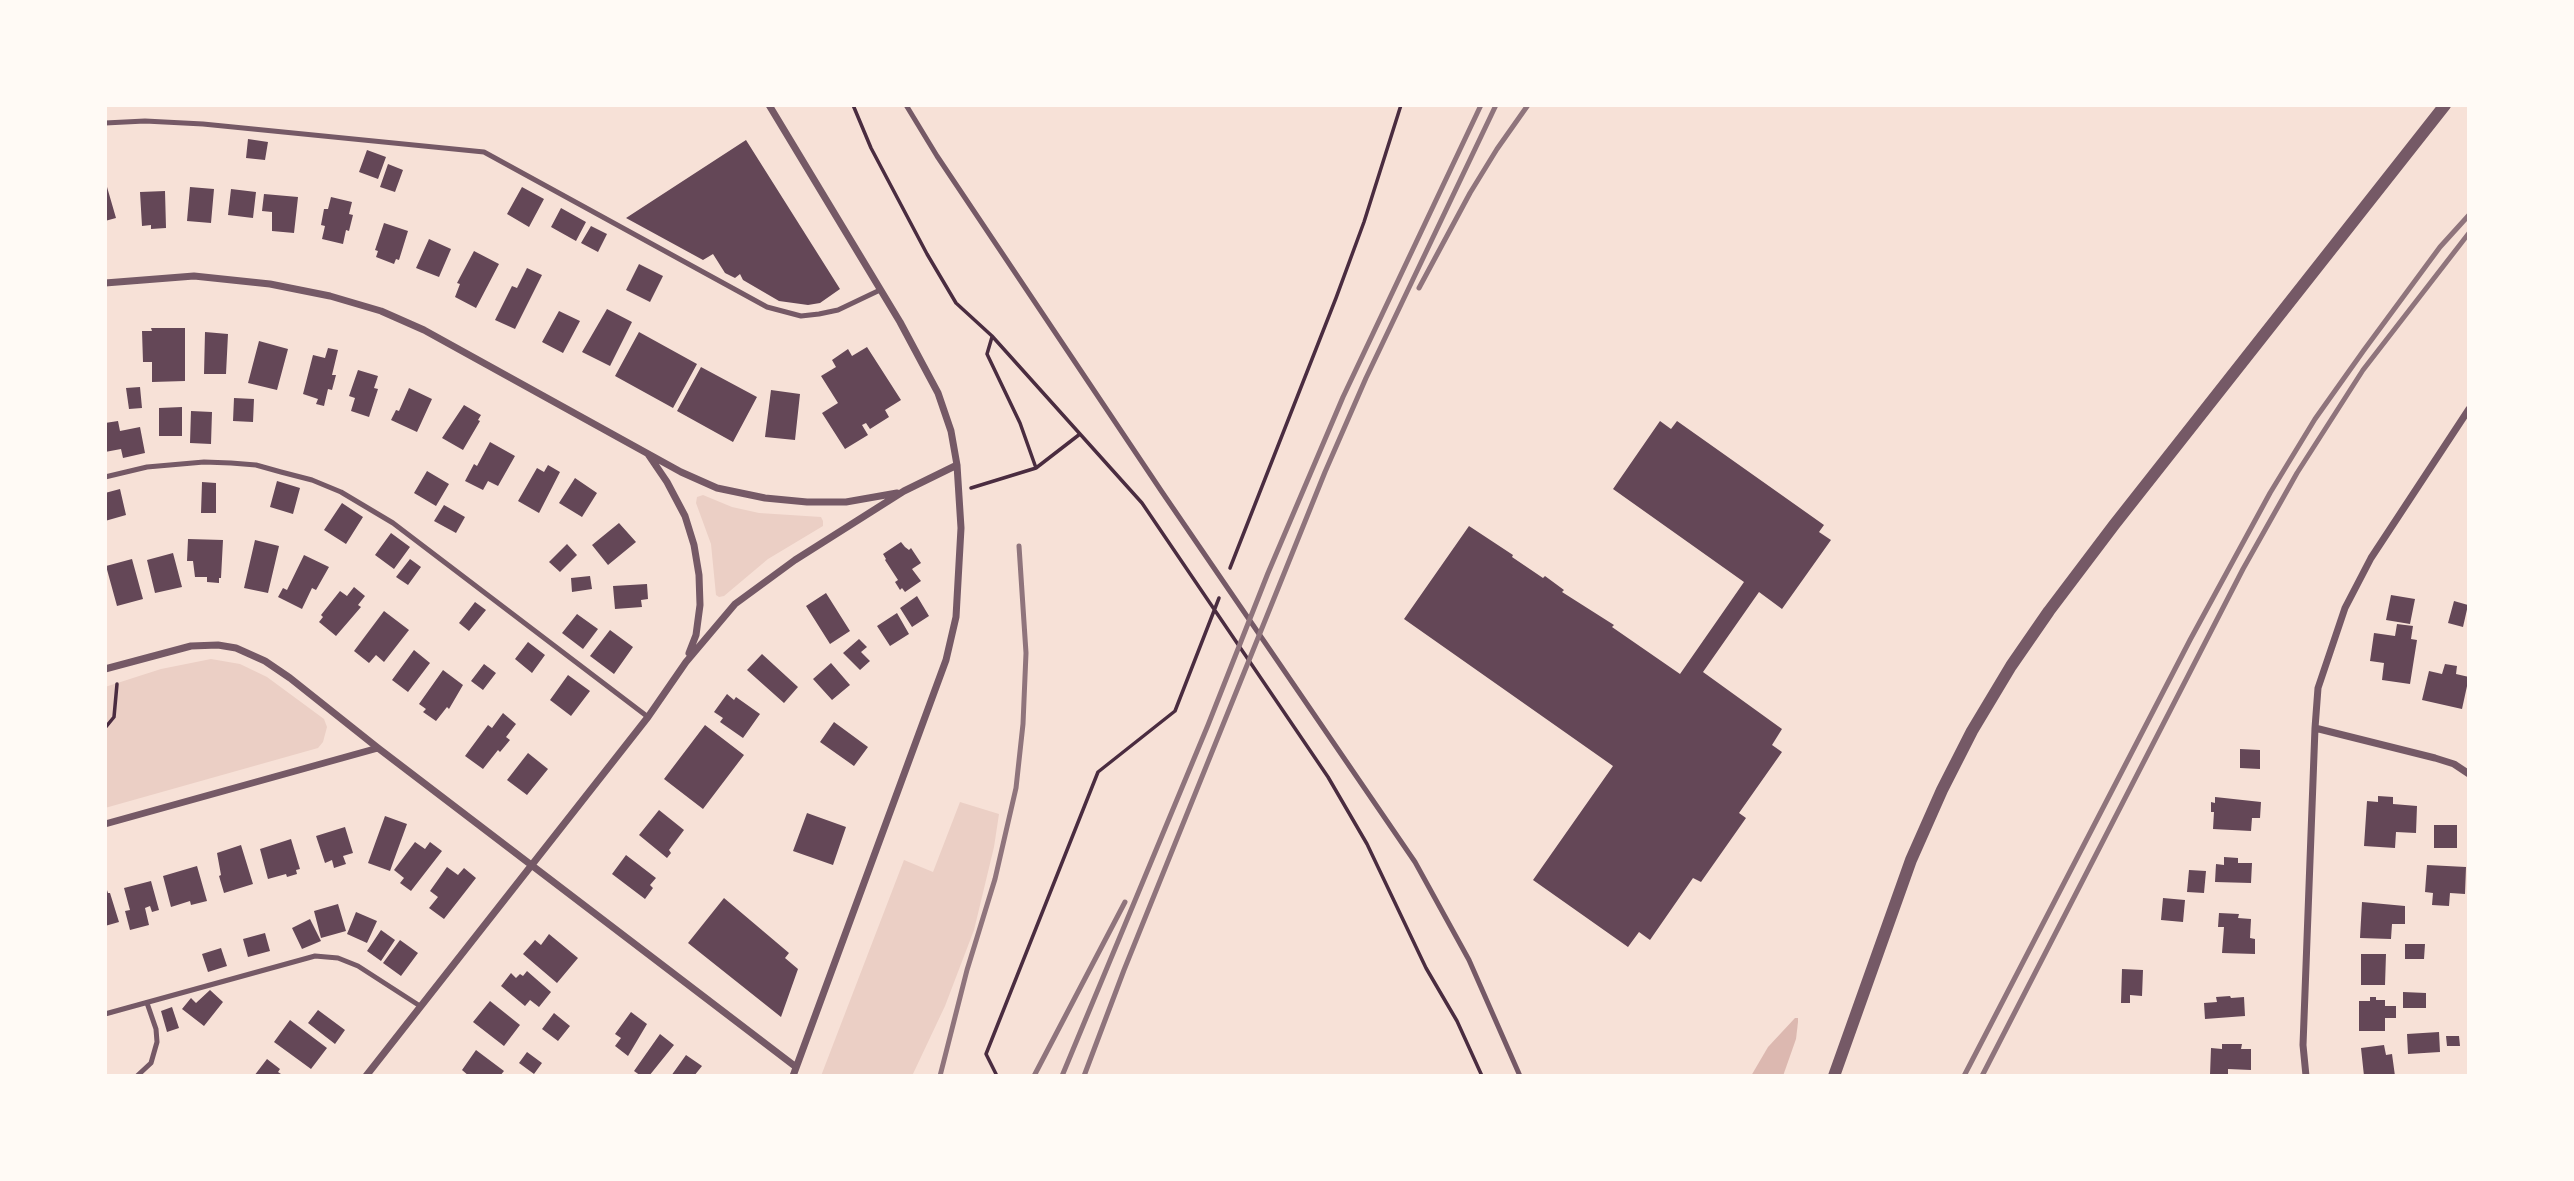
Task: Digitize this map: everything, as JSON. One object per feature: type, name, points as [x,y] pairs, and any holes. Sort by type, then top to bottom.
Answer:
[{"type":"street","points":[[769,105],[939,393],[951,431],[957,465],[961,528],[956,617],[946,660],[793,1076]]},
{"type":"street","points":[[1834,1076],[1911,860],[1941,790],[2011,666],[2049,611],[2132,503],[2445,105]]},
{"type":"street","points":[[105,283],[194,276],[236,279],[330,296],[381,312],[425,330],[681,472],[717,488],[765,498],[807,502],[846,502],[904,491]]},
{"type":"street","points":[[2306,1076],[2303,1045],[2318,688],[2345,608],[2371,558],[2469,409]]},
{"type":"street","points":[[2461,421],[2469,426]]},
{"type":"street","points":[[646,451],[685,516],[694,545],[700,605],[696,635],[686,662]]},
{"type":"street","points":[[366,1076],[648,717],[686,662],[735,604],[764,581],[904,491],[957,465]]},
{"type":"street","points":[[105,668],[191,646],[218,645],[236,648],[265,661],[796,1067]]},
{"type":"street","points":[[2315,728],[2435,758],[2454,764],[2469,774]]},
{"type":"street","points":[[105,824],[378,748]]},
{"type":"lane","points":[[906,105],[937,156],[1152,477],[1415,862],[1469,960],[1520,1076]]},
{"type":"lane","points":[[105,123],[145,121],[203,124],[484,152],[767,307],[801,316],[819,314],[838,310],[880,290]]},
{"type":"lane","points":[[105,477],[147,467],[204,462],[231,463],[256,465],[302,477],[341,492],[393,523],[648,717]]},
{"type":"lane","points":[[105,1014],[315,956],[338,958],[358,966],[420,1006]]},
{"type":"lane","points":[[137,1076],[152,1063],[157,1042],[147,1003]]},
{"type":"path","points":[[853,105],[871,148],[956,303],[992,336],[1142,503],[1328,777],[1367,844],[1426,968],[1457,1021],[1482,1076]]},
{"type":"path","points":[[1230,569],[1336,298],[1364,222],[1401,105]]},
{"type":"path","points":[[992,336],[987,354],[1020,423],[1035,468]]},
{"type":"path","points":[[959,492],[1026,473],[1080,434]]},
{"type":"path","points":[[997,1076],[986,1054],[1098,772],[1174,711],[1220,595]]},
{"type":"path","points":[[105,728],[114,717],[117,684]]},
{"type":"shaded area","points":[[703,495],[732,507],[759,513],[821,517],[823,526],[768,559],[724,596],[719,597],[716,595],[711,544],[696,503],[697,497]]},
{"type":"shaded area","points":[[211,659],[240,664],[267,677],[324,719],[327,727],[323,742],[318,748],[105,808],[105,687],[161,669]]},
{"type":"shaded area","points":[[960,802],[999,814],[994,847],[974,930],[945,1006],[912,1076],[821,1076],[904,860],[933,872]]},
{"type":"shaded area","points":[[1798,1018],[1796,1039],[1783,1076],[1751,1076],[1768,1047]]},
{"type":"building","points":[[248,139],[268,142],[265,160],[246,158]]},
{"type":"building","points":[[746,140],[840,289],[820,303],[808,305],[779,301],[743,280],[740,274],[735,278],[725,273],[713,254],[703,260],[626,218]]},
{"type":"building","points":[[367,150],[386,157],[378,179],[359,172]]},
{"type":"building","points":[[388,164],[403,170],[395,192],[380,187]]},
{"type":"building","points":[[105,180],[116,218],[105,221]]},
{"type":"building","points":[[190,187],[214,189],[211,223],[187,221]]},
{"type":"building","points":[[522,187],[544,199],[529,227],[507,214]]},
{"type":"building","points":[[231,189],[256,192],[253,218],[228,215]]},
{"type":"building","points":[[165,191],[166,228],[151,229],[151,225],[142,226],[140,192]]},
{"type":"building","points":[[264,194],[298,197],[294,233],[272,231],[272,212],[262,211]]},
{"type":"building","points":[[331,197],[352,202],[349,214],[353,215],[343,244],[322,239],[325,226],[321,225],[324,209],[328,209]]},
{"type":"building","points":[[561,208],[586,222],[576,241],[551,227]]},
{"type":"building","points":[[384,223],[408,231],[399,260],[396,259],[394,264],[376,257],[378,251],[375,250]]},
{"type":"building","points":[[591,226],[607,234],[598,252],[581,243]]},
{"type":"building","points":[[429,239],[451,249],[439,277],[416,268]]},
{"type":"building","points":[[474,251],[499,264],[476,308],[455,297],[460,284],[457,283]]},
{"type":"building","points":[[639,264],[663,276],[650,302],[626,290]]},
{"type":"building","points":[[527,268],[542,275],[515,329],[495,320],[512,286],[517,288]]},
{"type":"building","points":[[607,309],[632,322],[610,366],[582,352]]},
{"type":"building","points":[[559,311],[580,321],[563,353],[542,342]]},
{"type":"building","points":[[151,328],[185,328],[185,381],[152,382],[152,362],[143,362],[142,331],[152,331]]},
{"type":"building","points":[[205,332],[228,334],[226,374],[204,374]]},
{"type":"building","points":[[639,332],[697,364],[673,408],[615,376]]},
{"type":"building","points":[[259,341],[288,349],[277,390],[248,383]]},
{"type":"building","points":[[867,347],[901,400],[885,410],[889,417],[870,429],[866,423],[862,425],[868,435],[845,449],[822,413],[838,403],[821,376],[836,367],[832,360],[848,349],[852,356]]},
{"type":"building","points":[[328,348],[338,350],[332,375],[336,375],[332,390],[328,389],[324,406],[316,404],[318,399],[303,394],[313,355],[325,358]]},
{"type":"building","points":[[701,367],[757,397],[733,442],[677,411]]},
{"type":"building","points":[[358,370],[378,376],[374,388],[378,389],[369,417],[351,411],[355,398],[349,396]]},
{"type":"building","points":[[140,387],[142,408],[129,409],[126,388]]},
{"type":"building","points":[[409,388],[432,399],[417,432],[391,420],[396,410],[399,411]]},
{"type":"building","points":[[771,390],[800,394],[795,440],[765,437]]},
{"type":"building","points":[[234,398],[254,399],[253,422],[233,421]]},
{"type":"building","points":[[464,405],[481,415],[463,450],[442,438]]},
{"type":"building","points":[[182,407],[182,436],[159,436],[159,408]]},
{"type":"building","points":[[191,411],[212,412],[211,444],[190,443]]},
{"type":"building","points":[[118,421],[120,431],[140,427],[145,453],[123,458],[121,449],[105,452],[105,423]]},
{"type":"building","points":[[1660,421],[1671,429],[1677,421],[1824,525],[1819,532],[1831,540],[1782,609],[1759,592],[1703,672],[1782,729],[1772,745],[1782,752],[1739,813],[1746,818],[1701,882],[1693,878],[1650,940],[1639,932],[1628,947],[1533,880],[1613,766],[1404,619],[1469,526],[1543,578],[1545,576],[1564,590],[1562,592],[1614,625],[1612,627],[1680,674],[1744,582],[1613,489]]},
{"type":"building","points":[[490,442],[515,456],[498,486],[488,481],[483,490],[465,481]]},
{"type":"building","points":[[548,465],[560,472],[539,513],[518,501],[537,468],[544,472]]},
{"type":"building","points":[[427,471],[449,484],[436,506],[414,493]]},
{"type":"building","points":[[575,478],[597,493],[582,517],[559,503]]},
{"type":"building","points":[[277,481],[300,488],[293,514],[270,507]]},
{"type":"building","points":[[202,482],[216,483],[216,513],[201,513]]},
{"type":"building","points":[[120,489],[126,515],[105,521],[105,493]]},
{"type":"building","points":[[342,503],[363,517],[346,544],[324,530]]},
{"type":"building","points":[[444,505],[465,517],[456,533],[434,521]]},
{"type":"building","points":[[619,523],[636,542],[608,565],[592,545]]},
{"type":"building","points":[[391,533],[410,547],[394,569],[375,555]]},
{"type":"building","points":[[188,539],[223,540],[219,583],[207,582],[207,577],[195,577],[193,561],[187,561]]},
{"type":"building","points":[[255,540],[279,546],[268,593],[244,588]]},
{"type":"building","points":[[901,542],[909,550],[911,548],[921,563],[912,569],[921,581],[905,592],[902,588],[900,590],[895,582],[898,580],[883,554]]},
{"type":"building","points":[[567,544],[577,555],[560,572],[549,562]]},
{"type":"building","points":[[173,553],[182,587],[155,593],[147,560]]},
{"type":"building","points":[[304,555],[329,567],[316,590],[312,588],[302,609],[278,597],[283,588],[287,590]]},
{"type":"building","points":[[132,559],[143,599],[117,606],[106,566]]},
{"type":"building","points":[[410,559],[421,567],[408,585],[396,577]]},
{"type":"building","points":[[590,576],[592,589],[572,592],[571,578]]},
{"type":"building","points":[[647,584],[648,599],[641,600],[642,607],[615,609],[613,586]]},
{"type":"building","points":[[354,587],[365,596],[358,605],[361,607],[336,636],[319,622],[323,617],[321,615],[340,591],[347,596]]},
{"type":"building","points":[[826,593],[850,631],[830,644],[806,606]]},
{"type":"building","points":[[2391,595],[2415,599],[2410,624],[2386,620]]},
{"type":"building","points":[[917,596],[929,616],[912,627],[900,608]]},
{"type":"building","points":[[2454,601],[2468,605],[2463,627],[2448,623]]},
{"type":"building","points":[[475,602],[486,610],[469,631],[459,623]]},
{"type":"building","points":[[384,611],[409,630],[384,662],[376,655],[369,663],[354,651]]},
{"type":"building","points":[[897,613],[909,634],[890,646],[877,626]]},
{"type":"building","points":[[577,614],[598,629],[583,649],[562,633]]},
{"type":"building","points":[[2397,624],[2413,626],[2411,639],[2417,640],[2410,684],[2382,680],[2384,663],[2370,661],[2374,633],[2395,636]]},
{"type":"building","points":[[610,630],[633,647],[614,674],[590,656]]},
{"type":"building","points":[[859,639],[867,647],[861,652],[870,661],[860,670],[843,653]]},
{"type":"building","points":[[528,642],[545,655],[532,673],[515,659]]},
{"type":"building","points":[[414,650],[430,663],[408,692],[392,680]]},
{"type":"building","points":[[762,654],[798,687],[784,703],[747,670]]},
{"type":"building","points":[[831,663],[850,685],[832,700],[813,679]]},
{"type":"building","points":[[484,664],[496,673],[483,690],[471,681]]},
{"type":"building","points":[[2445,664],[2457,666],[2456,674],[2469,677],[2462,709],[2422,700],[2429,671],[2442,674]]},
{"type":"building","points":[[443,670],[463,685],[449,709],[447,707],[436,721],[423,712],[426,709],[419,704]]},
{"type":"building","points":[[568,675],[590,691],[571,716],[550,700]]},
{"type":"building","points":[[727,694],[760,714],[743,738],[720,722],[723,718],[714,712]]},
{"type":"building","points":[[503,713],[516,724],[506,737],[510,740],[483,769],[465,756],[488,725],[492,728]]},
{"type":"building","points":[[834,722],[868,747],[854,766],[820,742]]},
{"type":"building","points":[[705,725],[744,755],[703,809],[664,779]]},
{"type":"building","points":[[2240,749],[2260,750],[2260,769],[2240,768]]},
{"type":"building","points":[[528,753],[548,769],[527,795],[507,780]]},
{"type":"building","points":[[2378,796],[2393,797],[2393,804],[2417,806],[2416,833],[2396,832],[2395,848],[2364,846],[2367,801],[2378,802]]},
{"type":"building","points":[[2215,797],[2261,802],[2260,818],[2252,818],[2251,831],[2213,829],[2214,812],[2211,812],[2211,802],[2215,803]]},
{"type":"building","points":[[659,810],[684,830],[669,850],[671,853],[667,858],[639,835]]},
{"type":"building","points":[[807,813],[846,827],[833,865],[793,851]]},
{"type":"building","points":[[385,816],[407,824],[390,871],[368,863]]},
{"type":"building","points":[[2434,825],[2457,825],[2457,848],[2434,848]]},
{"type":"building","points":[[345,827],[353,853],[343,856],[346,864],[334,868],[332,860],[325,863],[316,836]]},
{"type":"building","points":[[291,839],[300,869],[296,870],[297,874],[268,879],[260,849]]},
{"type":"building","points":[[415,842],[425,849],[430,842],[442,851],[411,891],[400,883],[404,878],[394,870]]},
{"type":"building","points":[[241,845],[253,884],[224,893],[217,853]]},
{"type":"building","points":[[626,855],[656,878],[645,899],[612,874]]},
{"type":"building","points":[[2224,857],[2238,858],[2238,863],[2252,863],[2251,883],[2215,882],[2216,864],[2224,865]]},
{"type":"building","points":[[2427,865],[2466,867],[2465,894],[2450,893],[2449,906],[2432,905],[2433,893],[2425,892]]},
{"type":"building","points":[[197,866],[207,901],[191,905],[190,901],[171,907],[163,876]]},
{"type":"building","points":[[447,867],[458,875],[464,868],[476,878],[444,919],[429,908],[438,897],[430,891]]},
{"type":"building","points":[[2189,870],[2206,871],[2204,893],[2187,892]]},
{"type":"building","points":[[151,881],[159,910],[152,912],[150,906],[145,908],[149,925],[130,930],[125,911],[130,910],[124,888]]},
{"type":"building","points":[[106,887],[119,922],[105,926]]},
{"type":"building","points":[[724,898],[789,953],[785,958],[798,969],[781,1017],[688,943]]},
{"type":"building","points":[[2163,898],[2185,900],[2183,922],[2161,920]]},
{"type":"building","points":[[2362,902],[2405,906],[2405,924],[2392,924],[2391,939],[2360,938]]},
{"type":"building","points":[[338,904],[346,931],[321,938],[314,911]]},
{"type":"building","points":[[356,912],[377,921],[367,943],[347,934]]},
{"type":"building","points":[[2219,913],[2239,914],[2238,918],[2251,919],[2250,938],[2255,939],[2255,954],[2222,953],[2224,927],[2218,927]]},
{"type":"building","points":[[310,919],[321,941],[302,949],[292,928]]},
{"type":"building","points":[[381,930],[395,940],[381,961],[367,951]]},
{"type":"building","points":[[265,933],[270,951],[248,957],[243,939]]},
{"type":"building","points":[[549,934],[578,958],[557,983],[523,954],[535,940],[541,945]]},
{"type":"building","points":[[400,940],[418,953],[401,976],[383,963]]},
{"type":"building","points":[[2405,944],[2425,944],[2424,959],[2405,959]]},
{"type":"building","points":[[221,948],[227,966],[208,972],[202,954]]},
{"type":"building","points":[[2361,954],[2386,954],[2385,985],[2361,985]]},
{"type":"building","points":[[2122,969],[2143,970],[2142,996],[2130,995],[2130,1003],[2121,1003]]},
{"type":"building","points":[[527,971],[551,992],[539,1007],[530,1000],[525,1006],[501,986],[511,973],[516,978]]},
{"type":"building","points":[[210,990],[223,1002],[204,1026],[182,1009],[191,998],[196,1003]]},
{"type":"building","points":[[2403,992],[2426,993],[2426,1008],[2403,1008]]},
{"type":"building","points":[[2216,997],[2244,997],[2245,1016],[2205,1019],[2204,1003],[2217,1002]]},
{"type":"building","points":[[2370,997],[2385,1000],[2385,1006],[2396,1006],[2396,1018],[2385,1018],[2385,1031],[2359,1031],[2359,1001],[2370,1001]]},
{"type":"building","points":[[490,1001],[520,1025],[504,1046],[473,1022]]},
{"type":"building","points":[[172,1007],[179,1028],[167,1032],[161,1011]]},
{"type":"building","points":[[318,1010],[345,1030],[335,1044],[308,1023]]},
{"type":"building","points":[[631,1012],[647,1024],[628,1056],[615,1046],[621,1038],[615,1034]]},
{"type":"building","points":[[554,1013],[570,1026],[558,1041],[542,1029]]},
{"type":"building","points":[[290,1020],[327,1048],[311,1069],[274,1042]]},
{"type":"building","points":[[2439,1032],[2440,1052],[2408,1054],[2407,1034]]},
{"type":"building","points":[[660,1034],[674,1045],[649,1076],[641,1076],[634,1071]]},
{"type":"building","points":[[2446,1036],[2459,1036],[2460,1046],[2447,1046]]},
{"type":"building","points":[[2222,1044],[2242,1044],[2241,1049],[2251,1049],[2251,1070],[2228,1069],[2228,1075],[2210,1075],[2211,1048],[2222,1049]]},
{"type":"building","points":[[2384,1045],[2386,1055],[2392,1054],[2395,1076],[2364,1076],[2361,1048]]},
{"type":"building","points":[[476,1050],[504,1071],[500,1076],[469,1076],[462,1070]]},
{"type":"building","points":[[527,1052],[542,1063],[534,1074],[519,1063]]},
{"type":"building","points":[[686,1055],[702,1066],[694,1076],[671,1076]]},
{"type":"building","points":[[267,1059],[280,1069],[278,1072],[284,1076],[254,1076]]},
{"type":"railway","points":[[1062,1076],[1343,397],[1481,105]]},
{"type":"railway","points":[[1084,1076],[1124,970],[1325,472],[1366,378],[1496,105]]},
{"type":"railway","points":[[1419,288],[1470,193],[1528,105]]},
{"type":"railway","points":[[1964,1076],[2190,640],[2270,493],[2315,419],[2364,350],[2440,247],[2469,215]]},
{"type":"railway","points":[[1982,1076],[2243,569],[2297,473],[2363,370],[2469,233]]},
{"type":"railway","points":[[940,1076],[967,970],[995,879],[1016,788],[1023,724],[1026,653],[1019,546]]},
{"type":"railway","points":[[1034,1076],[1125,902]]}]
